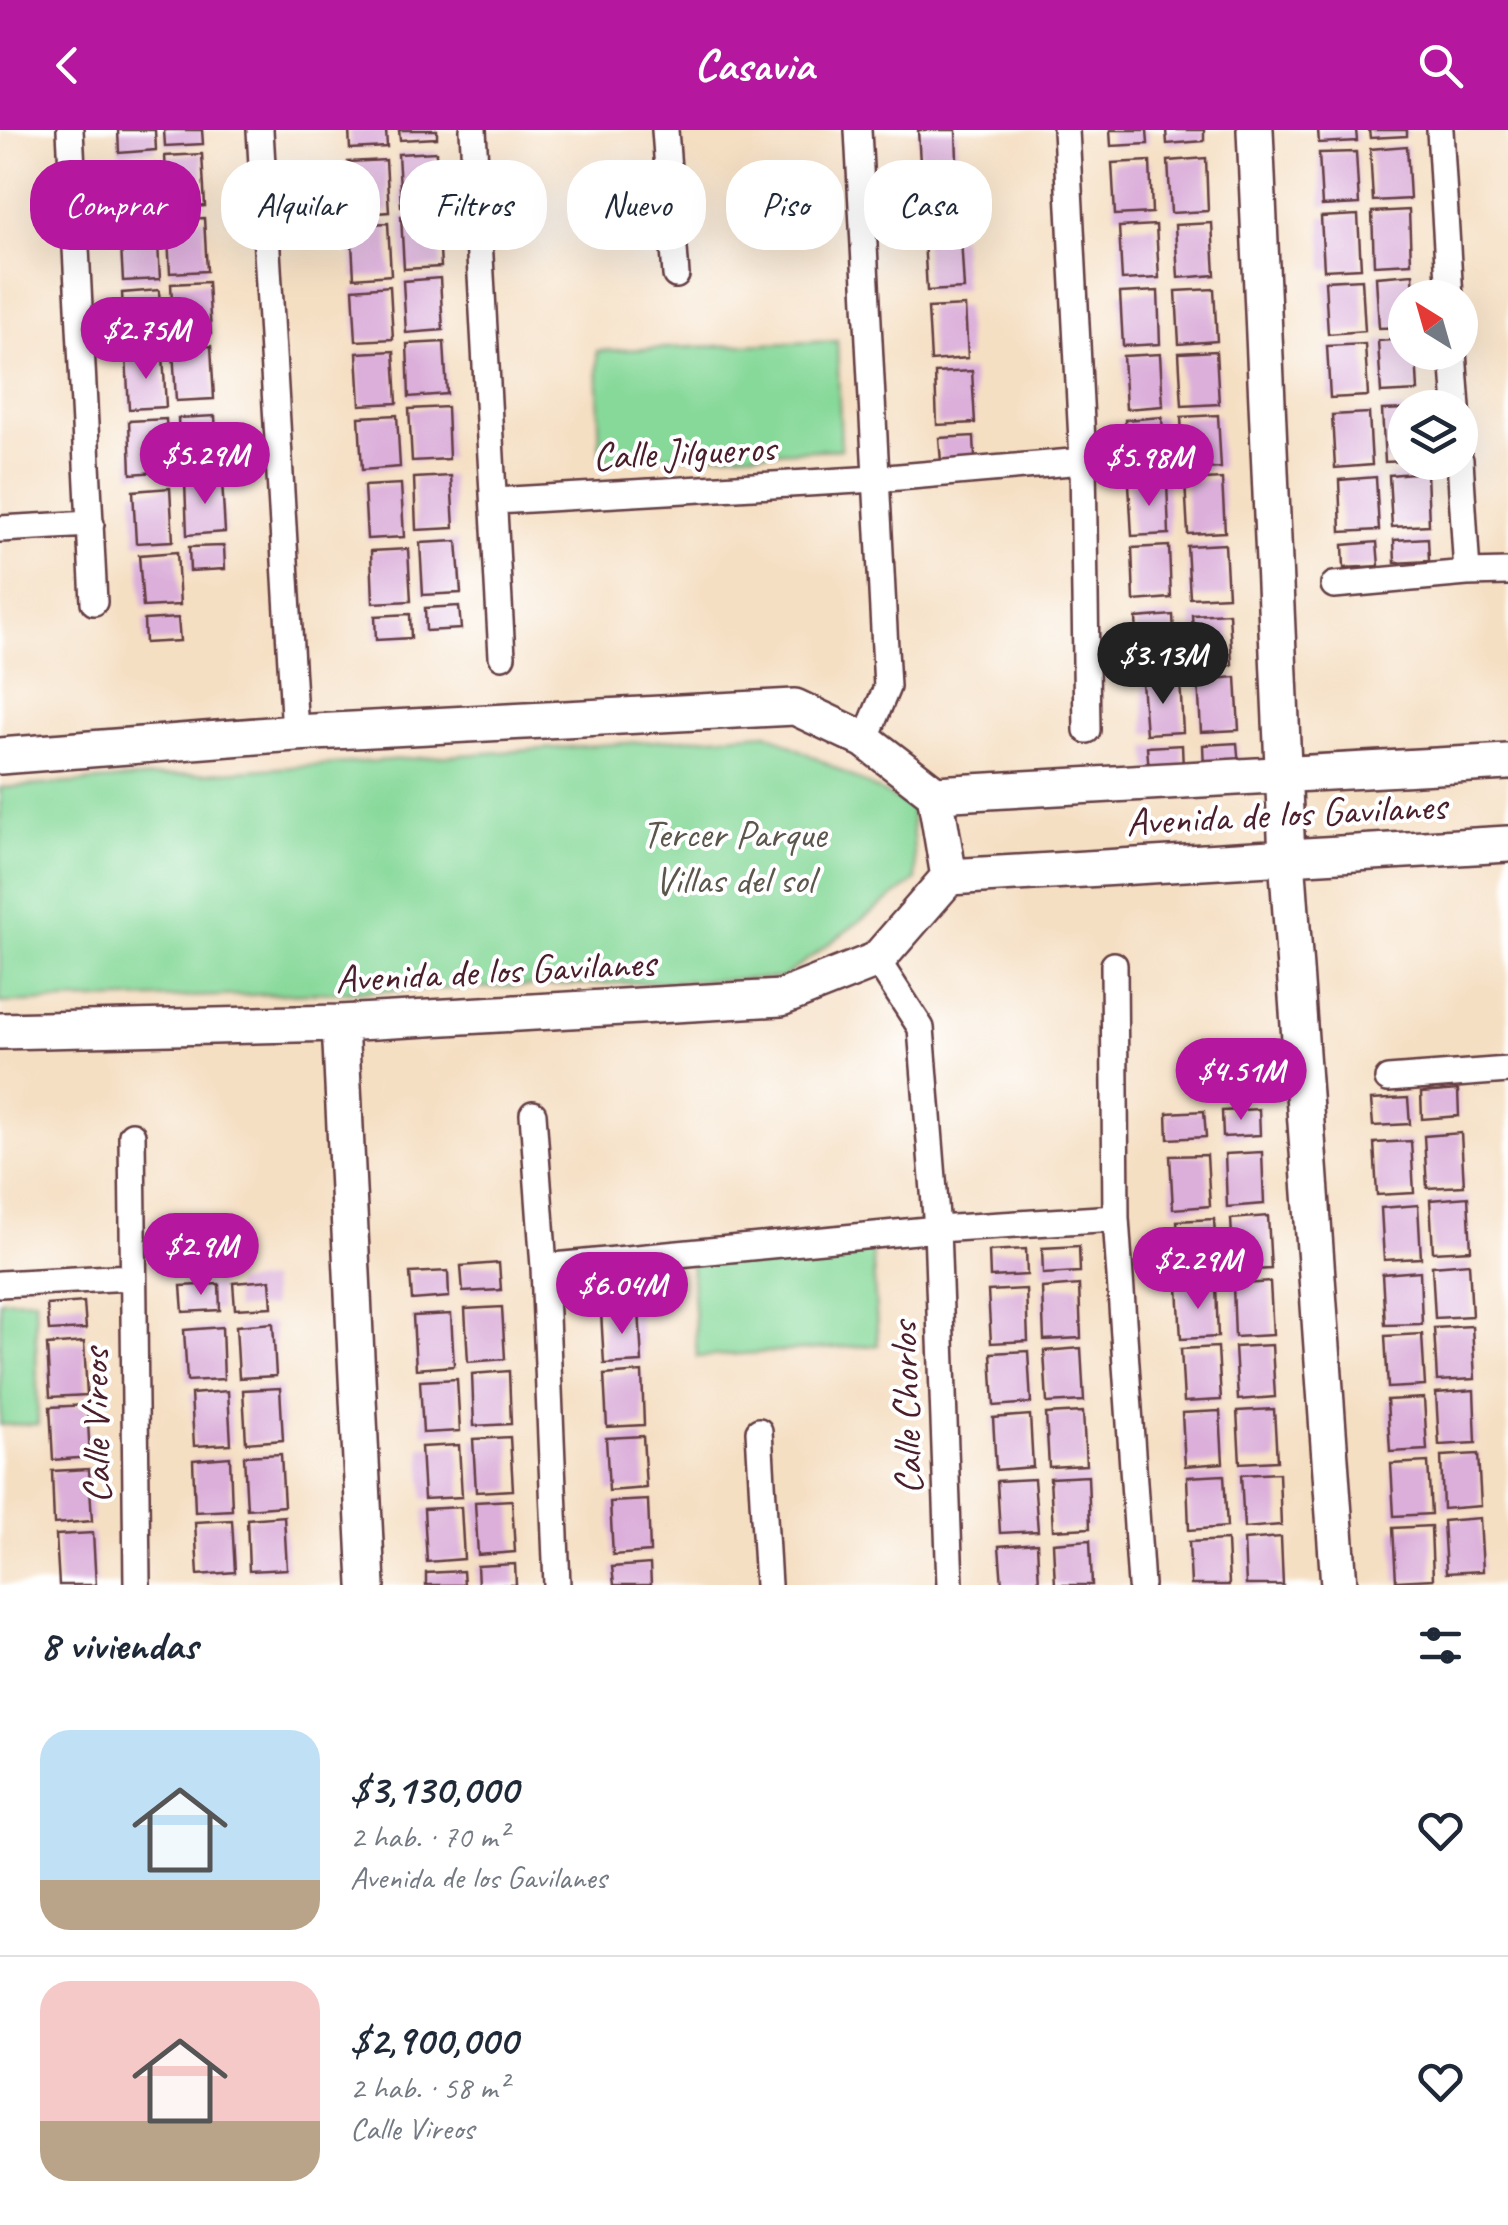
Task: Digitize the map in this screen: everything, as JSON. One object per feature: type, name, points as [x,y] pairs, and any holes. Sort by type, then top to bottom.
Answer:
[{"type":"street","points":[[70,130],[94,602]]},
{"type":"street","points":[[260,130],[295,733]]},
{"type":"street","points":[[474,130],[502,656]]},
{"type":"street","points":[[664,130],[676,274]]},
{"type":"street","points":[[858,130],[887,687],[865,740]]},
{"type":"street","points":[[1066,130],[1083,461],[1086,730]]},
{"type":"street","points":[[1255,130],[1287,857],[1339,1585]]},
{"type":"street","points":[[1440,130],[1449,280]]},
{"type":"street","name":"Calle Jilgueros","points":[[496,501],[876,479],[1083,461]]},
{"type":"street","points":[[1461,480],[1467,573]]},
{"type":"street","points":[[0,529],[91,524]]},
{"type":"street","points":[[1334,584],[1508,572]]},
{"type":"street","points":[[0,756],[295,733],[794,707],[865,740],[934,794],[949,877]]},
{"type":"street","name":"Avenida de los Gavilanes","points":[[934,794],[1508,762]]},
{"type":"street","name":"Avenida de los Gavilanes","points":[[0,1031],[340,1023],[781,998],[877,960],[949,877],[1508,844]]},
{"type":"street","name":"Calle Chorlos","points":[[877,960],[921,1028],[938,1229],[950,1585]]},
{"type":"street","points":[[1114,965],[1116,1218],[1141,1585]]},
{"type":"street","points":[[340,1023],[367,1585]]},
{"type":"street","points":[[1388,1079],[1508,1070]]},
{"type":"street","points":[[533,1114],[544,1266],[557,1585]]},
{"type":"street","name":"Calle Vireos","points":[[132,1135],[138,1585]]},
{"type":"street","points":[[544,1266],[938,1229],[1116,1218]]},
{"type":"street","points":[[0,1284],[131,1277]]},
{"type":"street","points":[[760,1432],[768,1585]]},
{"type":"green space","points":[[837,341],[841,449],[600,459],[597,351]]},
{"type":"green space","name":"Tercer Parque Villas del sol","points":[[767,733],[911,807],[916,880],[782,978],[0,1003],[0,788]]},
{"type":"green space","points":[[871,1232],[878,1345],[697,1357],[690,1244]]},
{"type":"green space","points":[[35,1299],[38,1424],[0,1425],[0,1300]]},
{"type":"building","points":[[118,130],[155,130],[156,150],[119,153]]},
{"type":"building","points":[[164,130],[202,130],[203,144],[165,146]]},
{"type":"building","points":[[349,130],[386,130],[387,147],[350,149]]},
{"type":"building","points":[[399,130],[437,130],[437,138],[400,140]]},
{"type":"building","points":[[918,130],[956,130],[957,160],[920,160]]},
{"type":"building","points":[[1110,130],[1147,130],[1148,144],[1111,146]]},
{"type":"building","points":[[1166,130],[1204,130],[1204,141],[1167,144]]},
{"type":"building","points":[[1318,130],[1356,130],[1357,141],[1319,143]]},
{"type":"building","points":[[1369,130],[1407,130],[1407,136],[1370,138]]},
{"type":"building","points":[[1407,146],[1410,199],[1373,201],[1370,149]]},
{"type":"building","points":[[436,152],[436,160],[400,160],[400,189],[398,154]]},
{"type":"building","points":[[1356,152],[1359,204],[1322,206],[1319,153]]},
{"type":"building","points":[[202,154],[205,206],[201,206],[201,160],[165,160],[165,156]]},
{"type":"building","points":[[1206,158],[1208,211],[1171,213],[1168,161]]},
{"type":"building","points":[[380,160],[386,160],[389,212],[380,213]]},
{"type":"building","points":[[1150,161],[1152,213],[1115,215],[1112,163]]},
{"type":"building","points":[[1409,210],[1411,263],[1374,265],[1372,212]]},
{"type":"building","points":[[1358,215],[1361,268],[1324,270],[1321,217]]},
{"type":"building","points":[[201,218],[207,271],[170,273],[169,250],[201,250]]},
{"type":"building","points":[[380,223],[388,223],[391,275],[354,278],[352,250],[380,250]]},
{"type":"building","points":[[1212,223],[1215,275],[1178,278],[1175,225]]},
{"type":"building","points":[[1156,225],[1159,278],[1122,280],[1119,227]]},
{"type":"building","points":[[121,250],[158,250],[160,279],[123,281]]},
{"type":"building","points":[[403,250],[440,250],[441,267],[404,269]]},
{"type":"building","points":[[925,250],[962,250],[964,289],[927,291]]},
{"type":"building","points":[[1413,274],[1413,280],[1388,280],[1388,328],[1379,328],[1376,277]]},
{"type":"building","points":[[440,278],[443,330],[406,333],[403,281]]},
{"type":"building","points":[[1362,279],[1365,331],[1328,334],[1325,281]]},
{"type":"building","points":[[208,282],[211,334],[174,337],[171,284]]},
{"type":"building","points":[[390,286],[393,339],[356,341],[353,289]]},
{"type":"building","points":[[1214,289],[1217,341],[1179,344],[1176,291]]},
{"type":"building","points":[[159,290],[162,343],[125,345],[122,293]]},
{"type":"building","points":[[1158,291],[1160,344],[1123,346],[1120,293]]},
{"type":"building","points":[[965,306],[968,358],[931,361],[928,308]]},
{"type":"building","points":[[1388,340],[1388,370],[1417,370],[1418,390],[1381,393],[1378,341]]},
{"type":"building","points":[[444,342],[447,394],[409,397],[407,344]]},
{"type":"building","points":[[1365,344],[1368,396],[1330,398],[1327,346]]},
{"type":"building","points":[[211,346],[214,399],[176,401],[173,349]]},
{"type":"building","points":[[394,351],[397,403],[360,405],[357,353]]},
{"type":"building","points":[[1216,351],[1219,404],[1182,406],[1179,353]]},
{"type":"building","points":[[163,354],[166,407],[129,409],[126,357]]},
{"type":"building","points":[[1160,354],[1163,406],[1126,409],[1123,356]]},
{"type":"building","points":[[972,371],[975,423],[937,425],[935,373]]},
{"type":"building","points":[[447,407],[449,459],[412,461],[409,409]]},
{"type":"building","points":[[1382,410],[1388,410],[1388,462],[1385,462]]},
{"type":"building","points":[[1369,413],[1372,465],[1335,468],[1332,415]]},
{"type":"building","points":[[397,415],[400,467],[362,470],[359,417]]},
{"type":"building","points":[[1218,415],[1221,468],[1184,470],[1181,417]]},
{"type":"building","points":[[215,416],[218,468],[181,471],[178,418]]},
{"type":"building","points":[[1162,417],[1165,470],[1128,472],[1125,420]]},
{"type":"building","points":[[166,419],[169,471],[131,474],[129,421]]},
{"type":"building","points":[[974,436],[975,459],[941,462],[939,438]]},
{"type":"building","points":[[451,476],[454,528],[416,530],[414,478]]},
{"type":"building","points":[[1376,477],[1379,530],[1341,532],[1339,480]]},
{"type":"building","points":[[1222,479],[1225,532],[1188,534],[1185,481]]},
{"type":"building","points":[[222,480],[225,532],[187,535],[185,482]]},
{"type":"building","points":[[1389,480],[1427,480],[1429,525],[1392,527]]},
{"type":"building","points":[[1167,482],[1169,534],[1132,536],[1129,484]]},
{"type":"building","points":[[401,484],[404,537],[367,539],[364,486]]},
{"type":"building","points":[[170,488],[173,541],[136,543],[133,491]]},
{"type":"building","points":[[1428,538],[1429,561],[1395,563],[1394,540]]},
{"type":"building","points":[[457,541],[461,593],[423,595],[420,543]]},
{"type":"building","points":[[1377,542],[1379,566],[1344,568],[1343,545]]},
{"type":"building","points":[[1225,544],[1228,596],[1190,598],[1187,546]]},
{"type":"building","points":[[224,546],[225,569],[190,571],[189,547]]},
{"type":"building","points":[[1169,546],[1171,598],[1134,601],[1132,548]]},
{"type":"building","points":[[408,549],[411,601],[373,603],[371,551]]},
{"type":"building","points":[[177,552],[180,605],[143,607],[139,555]]},
{"type":"building","points":[[459,606],[461,629],[426,631],[425,608]]},
{"type":"building","points":[[1229,613],[1232,665],[1195,668],[1192,615]]},
{"type":"building","points":[[410,614],[411,638],[376,640],[375,616]]},
{"type":"building","points":[[1173,615],[1176,668],[1139,670],[1136,618]]},
{"type":"building","points":[[178,618],[180,641],[145,643],[144,620]]},
{"type":"building","points":[[1236,677],[1239,730],[1201,732],[1198,680]]},
{"type":"building","points":[[1180,680],[1183,732],[1146,734],[1142,682]]},
{"type":"building","points":[[1237,743],[1239,766],[1204,768],[1203,745]]},
{"type":"building","points":[[1182,745],[1183,769],[1149,771],[1147,747]]},
{"type":"building","points":[[1458,1090],[1459,1116],[1422,1119],[1421,1093]]},
{"type":"building","points":[[1408,1098],[1410,1124],[1373,1126],[1371,1100]]},
{"type":"building","points":[[1259,1109],[1260,1135],[1223,1137],[1222,1111]]},
{"type":"building","points":[[1204,1111],[1206,1137],[1168,1139],[1167,1113]]},
{"type":"building","points":[[1461,1133],[1464,1186],[1427,1188],[1424,1136]]},
{"type":"building","points":[[1411,1141],[1414,1193],[1377,1195],[1374,1143]]},
{"type":"building","points":[[1262,1152],[1264,1204],[1227,1207],[1225,1154]]},
{"type":"building","points":[[1207,1155],[1210,1206],[1173,1209],[1170,1156]]},
{"type":"building","points":[[1468,1197],[1471,1250],[1433,1252],[1430,1200]]},
{"type":"building","points":[[1418,1205],[1421,1258],[1384,1260],[1381,1208]]},
{"type":"building","points":[[1268,1216],[1271,1269],[1234,1271],[1231,1219]]},
{"type":"building","points":[[1214,1219],[1217,1271],[1180,1273],[1177,1221]]},
{"type":"building","points":[[1079,1246],[1080,1272],[1043,1274],[1042,1248]]},
{"type":"building","points":[[1026,1249],[1027,1275],[990,1277],[989,1251]]},
{"type":"building","points":[[499,1263],[501,1290],[463,1292],[461,1266]]},
{"type":"building","points":[[1469,1263],[1472,1316],[1435,1318],[1432,1266]]},
{"type":"building","points":[[639,1270],[640,1296],[603,1298],[602,1272]]},
{"type":"building","points":[[448,1271],[449,1297],[412,1300],[410,1273]]},
{"type":"building","points":[[1420,1271],[1422,1324],[1385,1325],[1382,1274]]},
{"type":"building","points":[[270,1280],[272,1307],[235,1309],[233,1283]]},
{"type":"building","points":[[1270,1282],[1273,1335],[1235,1337],[1233,1285]]},
{"type":"building","points":[[219,1284],[220,1310],[183,1312],[181,1286]]},
{"type":"building","points":[[1079,1285],[1081,1338],[1044,1340],[1042,1288]]},
{"type":"building","points":[[1216,1285],[1218,1337],[1181,1339],[1178,1287]]},
{"type":"building","points":[[1026,1289],[1028,1341],[991,1343],[988,1291]]},
{"type":"building","points":[[84,1302],[86,1329],[49,1331],[47,1305]]},
{"type":"building","points":[[502,1307],[505,1359],[468,1362],[465,1309]]},
{"type":"building","points":[[639,1309],[642,1362],[604,1364],[601,1312]]},
{"type":"building","points":[[451,1314],[454,1366],[416,1369],[413,1316]]},
{"type":"building","points":[[273,1323],[276,1376],[239,1378],[236,1326]]},
{"type":"building","points":[[1472,1326],[1475,1379],[1437,1381],[1434,1328]]},
{"type":"building","points":[[222,1327],[224,1379],[187,1381],[184,1330]]},
{"type":"building","points":[[1422,1334],[1425,1386],[1388,1388],[1385,1336]]},
{"type":"building","points":[[84,1342],[87,1395],[50,1397],[47,1345]]},
{"type":"building","points":[[1272,1345],[1275,1397],[1238,1400],[1235,1347]]},
{"type":"building","points":[[1218,1347],[1221,1400],[1184,1402],[1181,1349]]},
{"type":"building","points":[[1081,1348],[1084,1401],[1047,1403],[1044,1351]]},
{"type":"building","points":[[1028,1351],[1031,1403],[994,1406],[991,1353]]},
{"type":"building","points":[[509,1371],[511,1424],[474,1426],[472,1374]]},
{"type":"building","points":[[642,1372],[644,1425],[607,1427],[604,1375]]},
{"type":"building","points":[[457,1379],[460,1431],[423,1433],[420,1381]]},
{"type":"building","points":[[280,1388],[283,1440],[246,1443],[243,1390]]},
{"type":"building","points":[[1474,1390],[1476,1443],[1439,1445],[1436,1393]]},
{"type":"building","points":[[228,1391],[231,1444],[194,1446],[191,1394]]},
{"type":"building","points":[[1424,1398],[1427,1450],[1390,1452],[1387,1400]]},
{"type":"building","points":[[87,1405],[90,1457],[53,1460],[50,1407]]},
{"type":"building","points":[[1274,1409],[1277,1461],[1240,1463],[1237,1411]]},
{"type":"building","points":[[1220,1411],[1223,1463],[1185,1466],[1182,1413]]},
{"type":"building","points":[[1083,1412],[1086,1465],[1049,1467],[1046,1414]]},
{"type":"building","points":[[1030,1415],[1033,1467],[996,1470],[993,1418]]},
{"type":"building","points":[[643,1436],[646,1488],[609,1491],[606,1438]]},
{"type":"building","points":[[510,1437],[513,1490],[476,1492],[473,1439]]},
{"type":"building","points":[[459,1445],[462,1497],[424,1499],[421,1447]]},
{"type":"building","points":[[281,1454],[284,1506],[247,1509],[244,1456]]},
{"type":"building","points":[[1478,1454],[1481,1506],[1443,1509],[1441,1456]]},
{"type":"building","points":[[230,1457],[232,1510],[195,1512],[193,1460]]},
{"type":"building","points":[[1428,1462],[1431,1514],[1394,1516],[1391,1464]]},
{"type":"building","points":[[89,1469],[92,1521],[54,1524],[52,1471]]},
{"type":"building","points":[[1279,1473],[1281,1525],[1244,1528],[1241,1475]]},
{"type":"building","points":[[1224,1475],[1227,1527],[1189,1530],[1187,1477]]},
{"type":"building","points":[[1088,1476],[1090,1528],[1053,1530],[1050,1478]]},
{"type":"building","points":[[1034,1479],[1038,1531],[1000,1533],[997,1481]]},
{"type":"building","points":[[512,1500],[515,1552],[478,1555],[475,1502]]},
{"type":"building","points":[[648,1500],[650,1552],[613,1555],[610,1502]]},
{"type":"building","points":[[461,1507],[464,1559],[427,1562],[424,1509]]},
{"type":"building","points":[[284,1516],[287,1569],[249,1571],[247,1519]]},
{"type":"building","points":[[1480,1518],[1483,1571],[1446,1573],[1443,1521]]},
{"type":"building","points":[[232,1520],[235,1572],[198,1575],[195,1522]]},
{"type":"building","points":[[1431,1526],[1433,1579],[1396,1581],[1393,1528]]},
{"type":"building","points":[[93,1533],[96,1585],[59,1585],[56,1535]]},
{"type":"building","points":[[1281,1537],[1283,1585],[1246,1585],[1244,1540]]},
{"type":"building","points":[[1090,1540],[1092,1585],[1055,1585],[1053,1543]]},
{"type":"building","points":[[1227,1540],[1229,1585],[1191,1585],[1189,1542]]},
{"type":"building","points":[[1037,1543],[1039,1585],[1002,1585],[999,1546]]},
{"type":"building","points":[[515,1564],[516,1585],[478,1585],[477,1566]]},
{"type":"building","points":[[650,1564],[651,1585],[614,1585],[612,1567]]},
{"type":"building","points":[[463,1571],[464,1585],[426,1585],[426,1573]]}]
